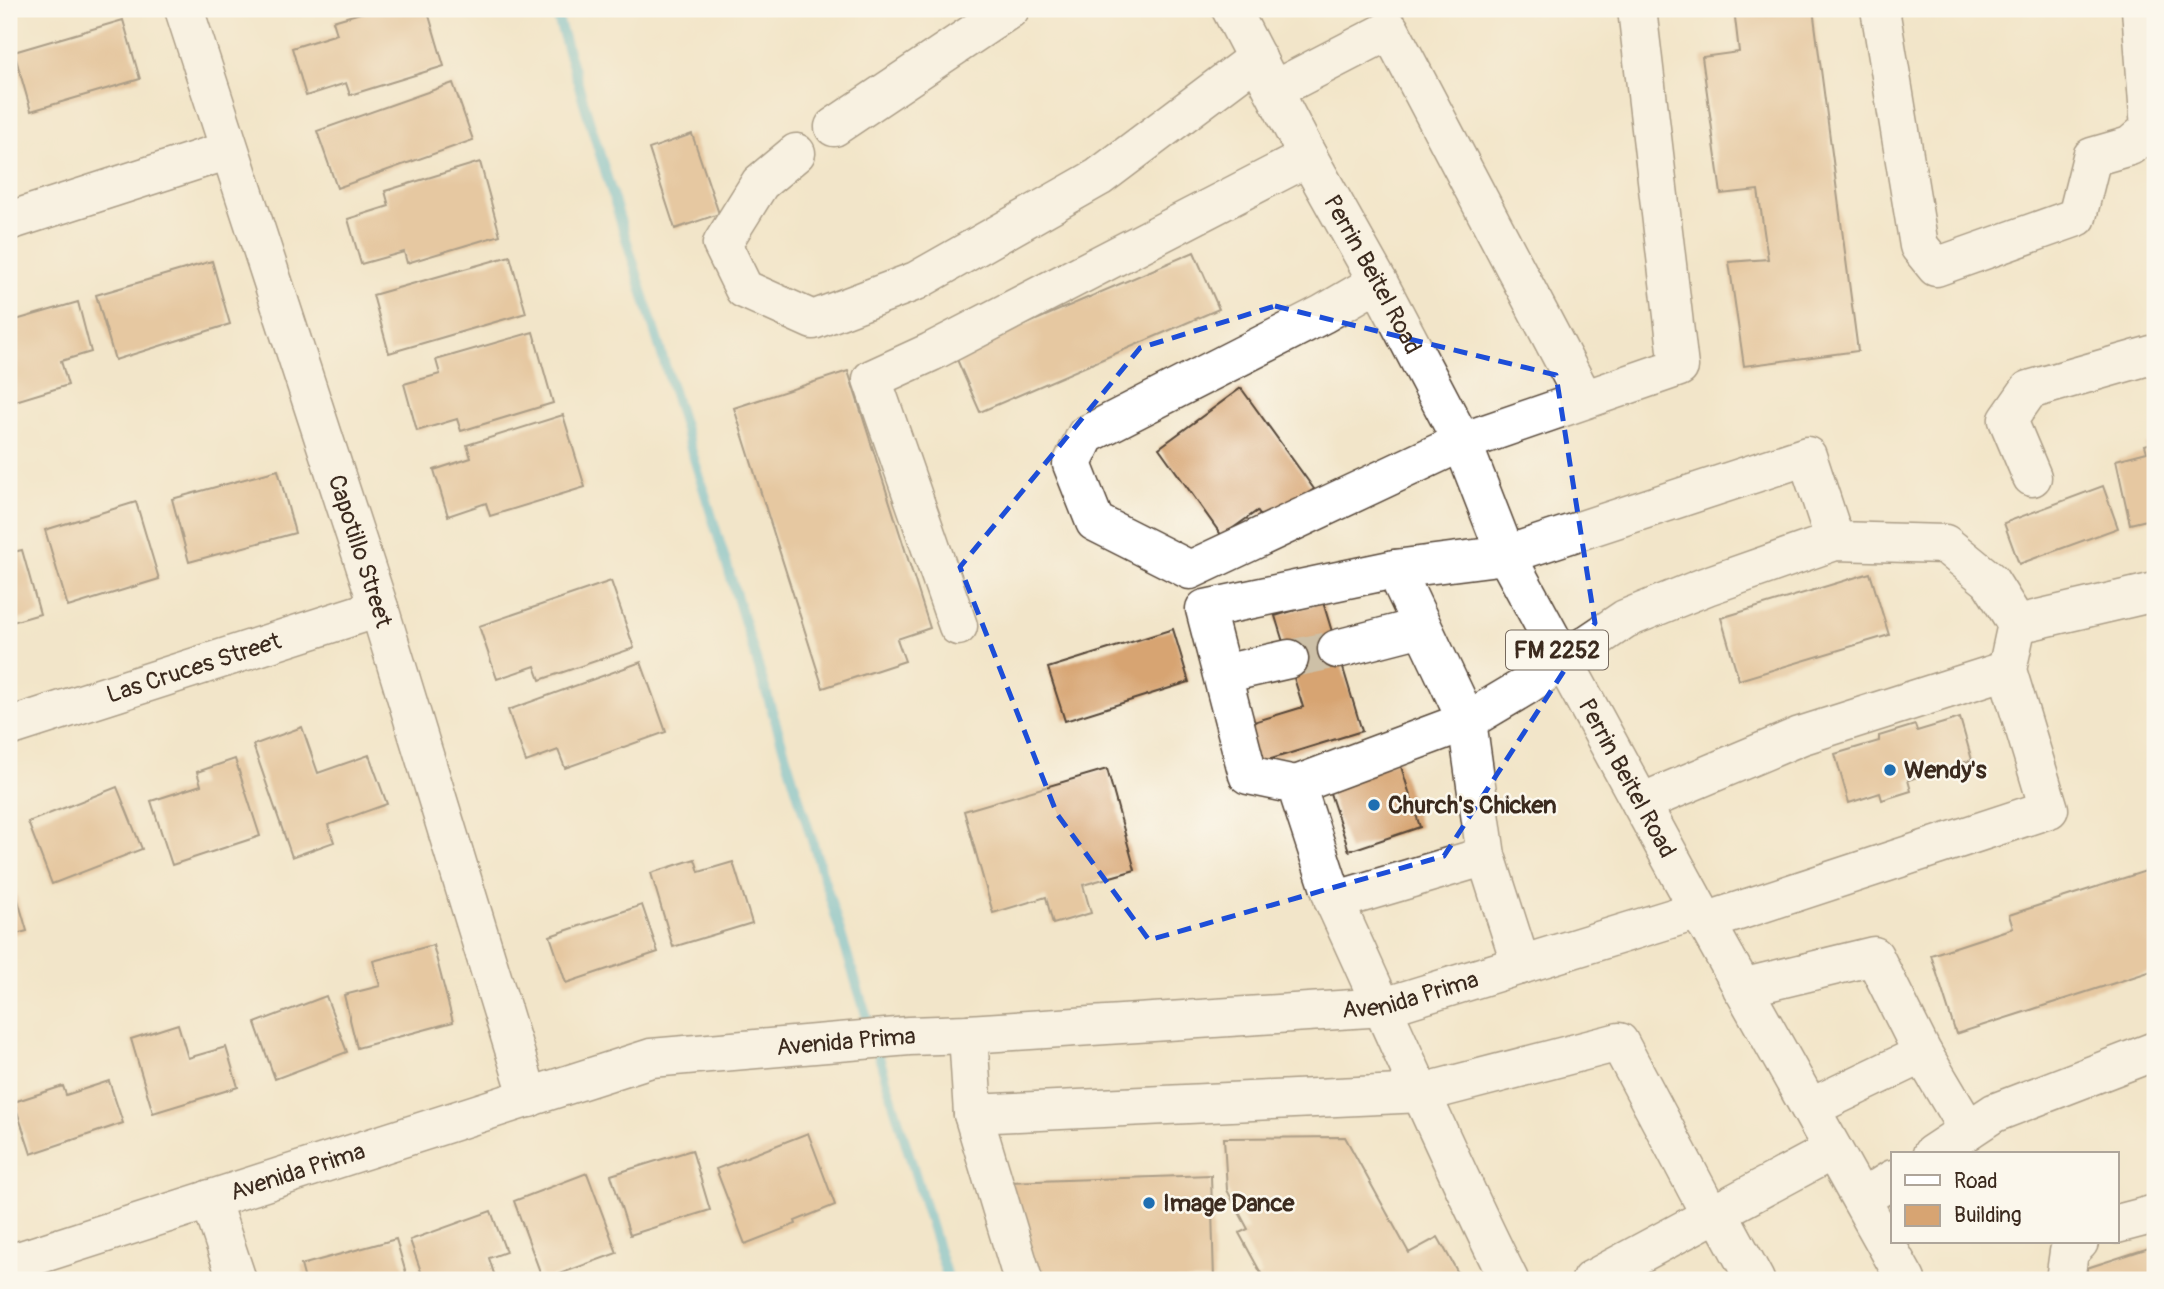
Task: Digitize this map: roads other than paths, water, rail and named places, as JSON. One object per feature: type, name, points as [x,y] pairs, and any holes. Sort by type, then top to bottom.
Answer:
[{"type":"street","name":"Capotillo Street","points":[[184,9],[379,608],[529,1098]]},
{"type":"street","points":[[834,127],[1010,9]]},
{"type":"street","name":"Perrin Beitel Road","points":[[1231,9],[1462,442],[1506,555],[1702,916],[1906,1280]]},
{"type":"street","points":[[1378,282],[1323,314],[1086,435],[1072,464],[1096,522],[1191,570],[1462,442],[1679,367],[1637,9]]},
{"type":"street","points":[[1880,9],[1919,246],[1936,267],[2077,217],[2092,157],[2130,146],[2150,129],[2141,9]]},
{"type":"street","points":[[796,153],[760,183],[722,244],[744,289],[813,320],[916,281],[1099,177],[1266,74],[1384,19],[1584,399]]},
{"type":"street","points":[[9,221],[229,150]]},
{"type":"street","points":[[958,626],[873,379],[1308,157]]},
{"type":"street","points":[[2032,477],[2008,420],[2029,390],[2155,354]]},
{"type":"street","points":[[1641,803],[1800,736],[2007,670],[2017,624],[1990,581],[1945,544],[1835,541],[1707,586],[1625,619],[1563,662],[1467,721],[1296,785],[1248,775],[1206,609],[1395,569],[1506,555],[1807,456],[1835,541]]},
{"type":"street","points":[[1395,569],[1467,721],[1486,856],[1521,965]]},
{"type":"street","points":[[2017,624],[2155,592]]},
{"type":"street","name":"Las Cruces Street","points":[[9,727],[379,608]]},
{"type":"street","points":[[1337,649],[1422,627]]},
{"type":"street","points":[[1223,674],[1289,659]]},
{"type":"street","name":"Avenida Prima","points":[[9,1264],[651,1058],[909,1036],[1384,1007],[1521,965],[1702,916],[2049,809],[2007,670]]},
{"type":"street","points":[[1296,785],[1334,901],[1474,1211],[1509,1280]]},
{"type":"street","points":[[1334,901],[1486,856]]},
{"type":"street","points":[[1742,988],[1874,956],[1923,1054],[1968,1130]]},
{"type":"street","points":[[968,1034],[973,1114],[1023,1280]]},
{"type":"street","points":[[973,1114],[1422,1093],[1619,1042],[1755,1280]]},
{"type":"street","points":[[1935,1152],[1994,1113],[2155,1051]]},
{"type":"street","points":[[1810,1108],[1923,1054]]},
{"type":"street","points":[[1591,1280],[1833,1150]]},
{"type":"street","points":[[1861,1199],[1891,1180]]},
{"type":"street","points":[[210,1199],[237,1280]]},
{"type":"street","points":[[2118,1224],[2155,1214]]},
{"type":"street","points":[[2065,1280],[2069,1252],[2077,1244]]},
{"type":"waterway","points":[[555,9],[948,1280]]},
{"type":"tunnel","points":[[1289,659],[1337,649]]},
{"type":"place","name":"Wendy's","points":[[1890,770]]},
{"type":"place","name":"Church's Chicken","points":[[1374,805]]},
{"type":"place","name":"Image Dance","points":[[1149,1203]]}]
